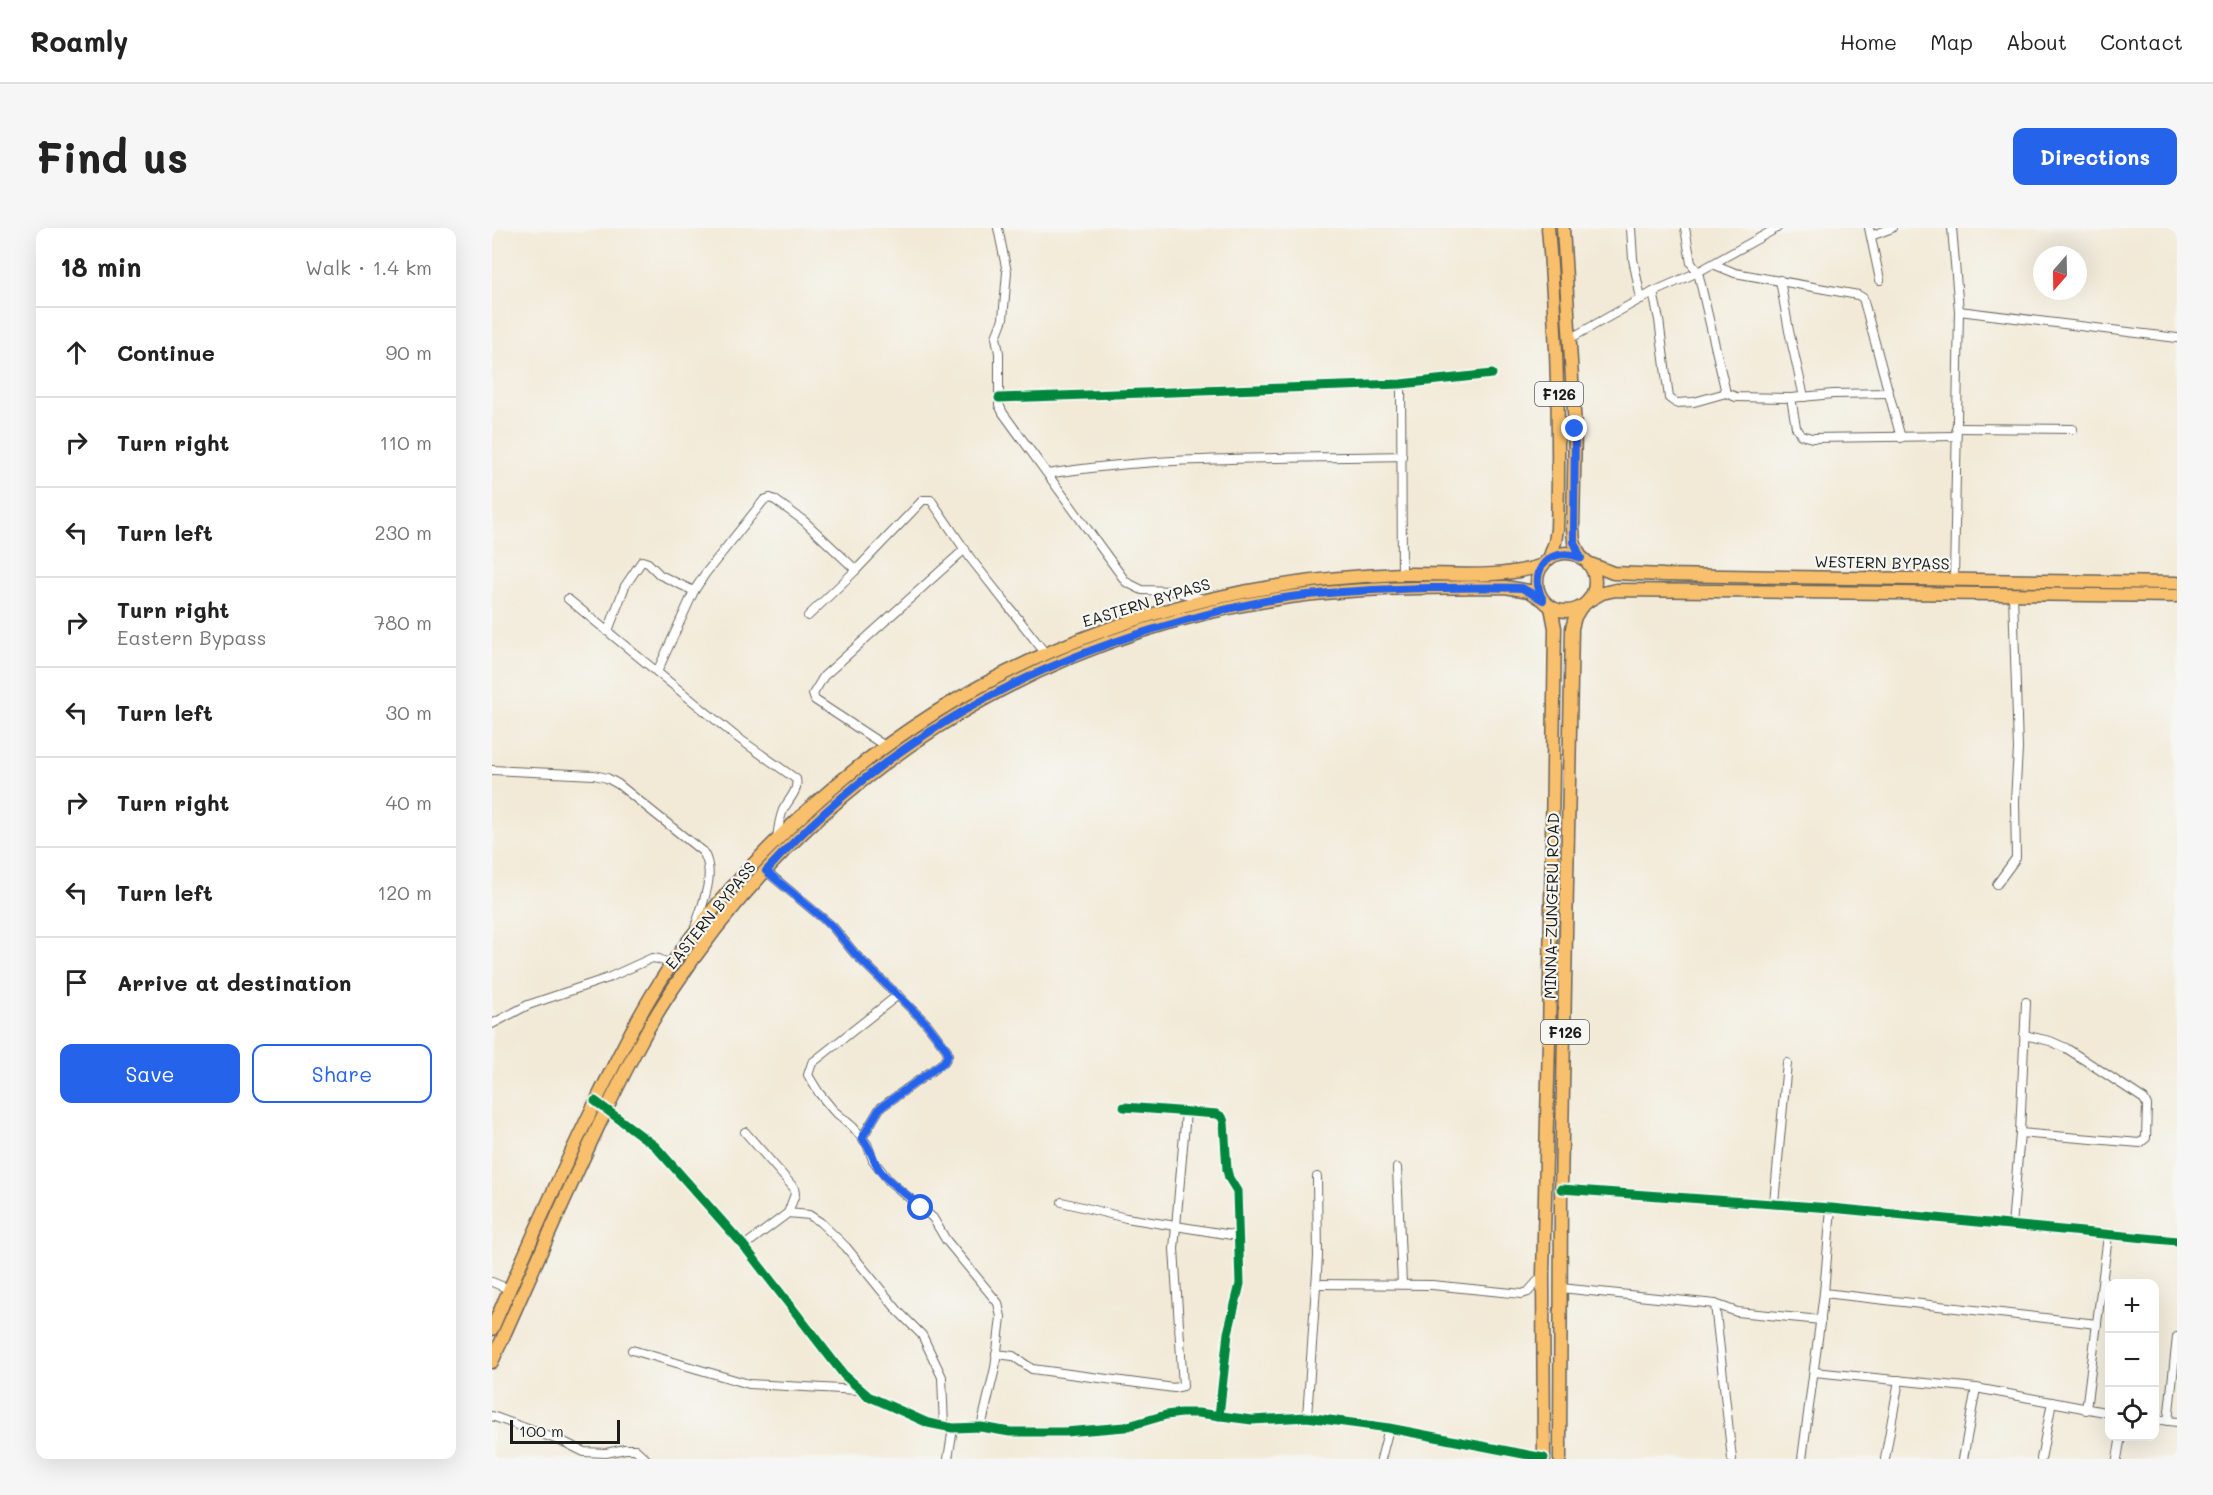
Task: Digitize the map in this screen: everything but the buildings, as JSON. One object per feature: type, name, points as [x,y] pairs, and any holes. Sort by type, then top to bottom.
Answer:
[{"type":"main road","points":[[1549,229],[1563,228]]},
{"type":"main road","name":"F126","points":[[1563,228],[1575,429],[1574,542],[1593,572],[1595,582],[1593,592],[1585,604]]},
{"type":"main road","name":"F126","points":[[1547,603],[1537,582],[1556,542],[1559,411],[1549,229]]},
{"type":"main road","points":[[1546,562],[1565,553],[1584,560]]},
{"type":"main road","name":"WESTERN BYPASS","points":[[1584,560],[1599,569],[1623,574],[2177,583]]},
{"type":"main road","name":"EASTERN BYPASS","points":[[492,1329],[561,1173],[621,1049],[671,964],[738,879],[777,840],[839,781],[906,730],[1012,668],[1131,620],[1208,600],[1286,584],[1360,576],[1512,573],[1546,562]]},
{"type":"main road","name":"EASTERN BYPASS","points":[[492,1362],[607,1108],[634,1054],[669,994],[705,942],[742,896],[766,871],[818,818],[912,743],[1018,680],[1090,649],[1211,613],[1288,597],[1361,590],[1522,588],[1547,603]]},
{"type":"main road","name":"WESTERN BYPASS","points":[[1585,604],[1602,593],[1616,590],[2177,596]]},
{"type":"main road","points":[[1547,603],[1560,611],[1571,611],[1585,604]]},
{"type":"main road","name":"MINNA-ZUNGERU ROAD","points":[[1544,1458],[1544,1274],[1550,1041],[1555,628],[1547,603]]},
{"type":"main road","name":"MINNA-ZUNGERU ROAD","points":[[1560,1459],[1562,1189],[1572,628],[1575,617],[1585,604]]},
{"type":"main road","points":[[1550,1041],[1565,1041]]},
{"type":"street","points":[[999,228],[1008,284],[1003,319],[996,337],[999,353],[999,398],[1003,413],[1126,582],[1142,590],[1173,591],[1208,600]]},
{"type":"street","points":[[1631,228],[1633,259],[1641,299]]},
{"type":"street","points":[[1686,228],[1691,263],[1698,272],[1726,393]]},
{"type":"street","points":[[1571,338],[1653,292],[1698,272],[1777,228]]},
{"type":"street","points":[[1880,280],[1870,232],[1892,228]]},
{"type":"street","points":[[1953,228],[1959,311],[1954,579]]},
{"type":"street","points":[[1713,264],[1735,273],[1858,295],[1863,298],[1901,438]]},
{"type":"street","points":[[1780,280],[1804,397]]},
{"type":"street","points":[[1653,292],[1671,401],[1679,404],[1726,393],[1736,397],[1791,398],[1889,393]]},
{"type":"street","points":[[1959,311],[2177,338]]},
{"type":"street","points":[[999,398],[1401,384],[1492,374]]},
{"type":"street","points":[[1401,384],[1402,574]]},
{"type":"street","points":[[1791,398],[1797,431],[1806,437],[1901,438],[1956,432],[2073,429]]},
{"type":"street","points":[[1048,474],[1163,461],[1402,456]]},
{"type":"street","points":[[657,672],[694,591],[708,569],[764,500],[770,498],[804,521],[856,570]]},
{"type":"street","points":[[808,616],[926,499],[931,500],[965,549],[1046,654]]},
{"type":"street","points":[[885,746],[815,700],[813,694],[824,676],[965,549]]},
{"type":"street","points":[[608,632],[625,586],[642,561],[648,562],[660,575],[694,591]]},
{"type":"street","points":[[1997,884],[2016,858],[2014,801],[2018,749],[2013,594]]},
{"type":"street","points":[[568,598],[734,735],[796,779],[796,789],[778,823],[777,840]]},
{"type":"street","points":[[492,770],[607,778],[618,784],[703,852],[709,861],[710,871],[693,934]]},
{"type":"street","points":[[766,871],[832,926],[855,954],[927,1024],[947,1050],[948,1055],[944,1062],[880,1108],[862,1138]]},
{"type":"street","points":[[492,1024],[528,1005],[608,978],[652,958],[671,964]]},
{"type":"street","points":[[898,995],[812,1063],[808,1071],[819,1093],[862,1138],[880,1170],[889,1181],[933,1218],[946,1240],[998,1304],[1001,1317],[996,1354],[981,1427]]},
{"type":"street","points":[[2012,1226],[2020,1133],[2026,1002]]},
{"type":"street","points":[[2020,1133],[2140,1143],[2146,1138],[2147,1105],[2144,1099],[2066,1048],[2025,1035]]},
{"type":"street","points":[[1774,1203],[1787,1063]]},
{"type":"street","points":[[596,1101],[655,1146],[744,1246],[859,1390],[896,1410],[928,1423],[948,1428],[981,1427],[1010,1432],[1065,1432],[1125,1427],[1181,1413],[1252,1420],[1307,1417],[1389,1428],[1544,1458]]},
{"type":"street","points":[[1124,1107],[1217,1114],[1222,1117],[1227,1170],[1237,1191],[1240,1284],[1228,1333],[1219,1416]]},
{"type":"street","points":[[996,1354],[1013,1356],[1032,1369],[1174,1388],[1183,1386],[1174,1249],[1186,1112]]},
{"type":"street","points":[[744,1246],[788,1213],[795,1194],[795,1188],[745,1132]]},
{"type":"street","points":[[1397,1168],[1402,1284]]},
{"type":"street","points":[[1307,1417],[1317,1284],[1317,1177]]},
{"type":"street","points":[[1562,1189],[1774,1203],[2177,1241]]},
{"type":"street","points":[[1062,1202],[1109,1215],[1238,1236]]},
{"type":"street","points":[[1802,1459],[1821,1320],[1831,1208]]},
{"type":"street","points":[[788,1213],[809,1215],[820,1222],[846,1247],[899,1312],[922,1335],[942,1377],[948,1428],[948,1459]]},
{"type":"street","points":[[2086,1410],[2108,1236]]},
{"type":"street","points":[[1317,1284],[1402,1284],[1522,1294],[1528,1292],[1544,1274]]},
{"type":"street","points":[[492,1282],[509,1290]]},
{"type":"street","points":[[1561,1288],[1715,1304],[1737,1312],[1821,1320]]},
{"type":"street","points":[[1824,1293],[2097,1324]]},
{"type":"street","points":[[1715,1304],[1731,1459]]},
{"type":"street","points":[[2168,1421],[2177,1337]]},
{"type":"street","points":[[632,1350],[749,1384],[859,1390]]},
{"type":"street","points":[[1814,1372],[1976,1388],[2105,1412]]},
{"type":"street","points":[[1886,1459],[1899,1380]]},
{"type":"street","points":[[1963,1459],[1976,1388]]},
{"type":"street","points":[[2041,1459],[2052,1402]]},
{"type":"street","points":[[492,1416],[564,1442],[584,1452],[606,1453],[635,1449],[646,1459]]},
{"type":"street","points":[[2159,1420],[2177,1422]]},
{"type":"street","points":[[1381,1459],[1389,1428]]},
{"type":"street","points":[[2117,1459],[2120,1441]]},
{"type":"cycle path","points":[[999,398],[1401,384],[1492,374]]},
{"type":"cycle path","points":[[595,1101],[655,1146],[744,1246],[844,1375],[868,1396],[928,1423],[953,1428],[981,1427],[1010,1432],[1065,1432],[1125,1427],[1181,1413],[1252,1420],[1307,1417],[1389,1428],[1544,1458]]},
{"type":"cycle path","points":[[1124,1107],[1217,1114],[1224,1122],[1227,1170],[1237,1191],[1240,1284],[1228,1333],[1219,1416]]},
{"type":"cycle path","points":[[1561,1189],[1831,1208],[2177,1241]]},
{"type":"route","points":[[921,1208],[889,1181],[873,1160],[862,1138],[880,1108],[944,1062],[948,1055],[947,1050],[927,1024],[855,954],[832,926],[766,871],[818,818],[912,743],[1018,680],[1090,649],[1211,613],[1288,597],[1361,590],[1522,588],[1543,600],[1538,592],[1537,582],[1538,573],[1543,565],[1556,555],[1565,553],[1581,558],[1574,542],[1575,429]]}]
